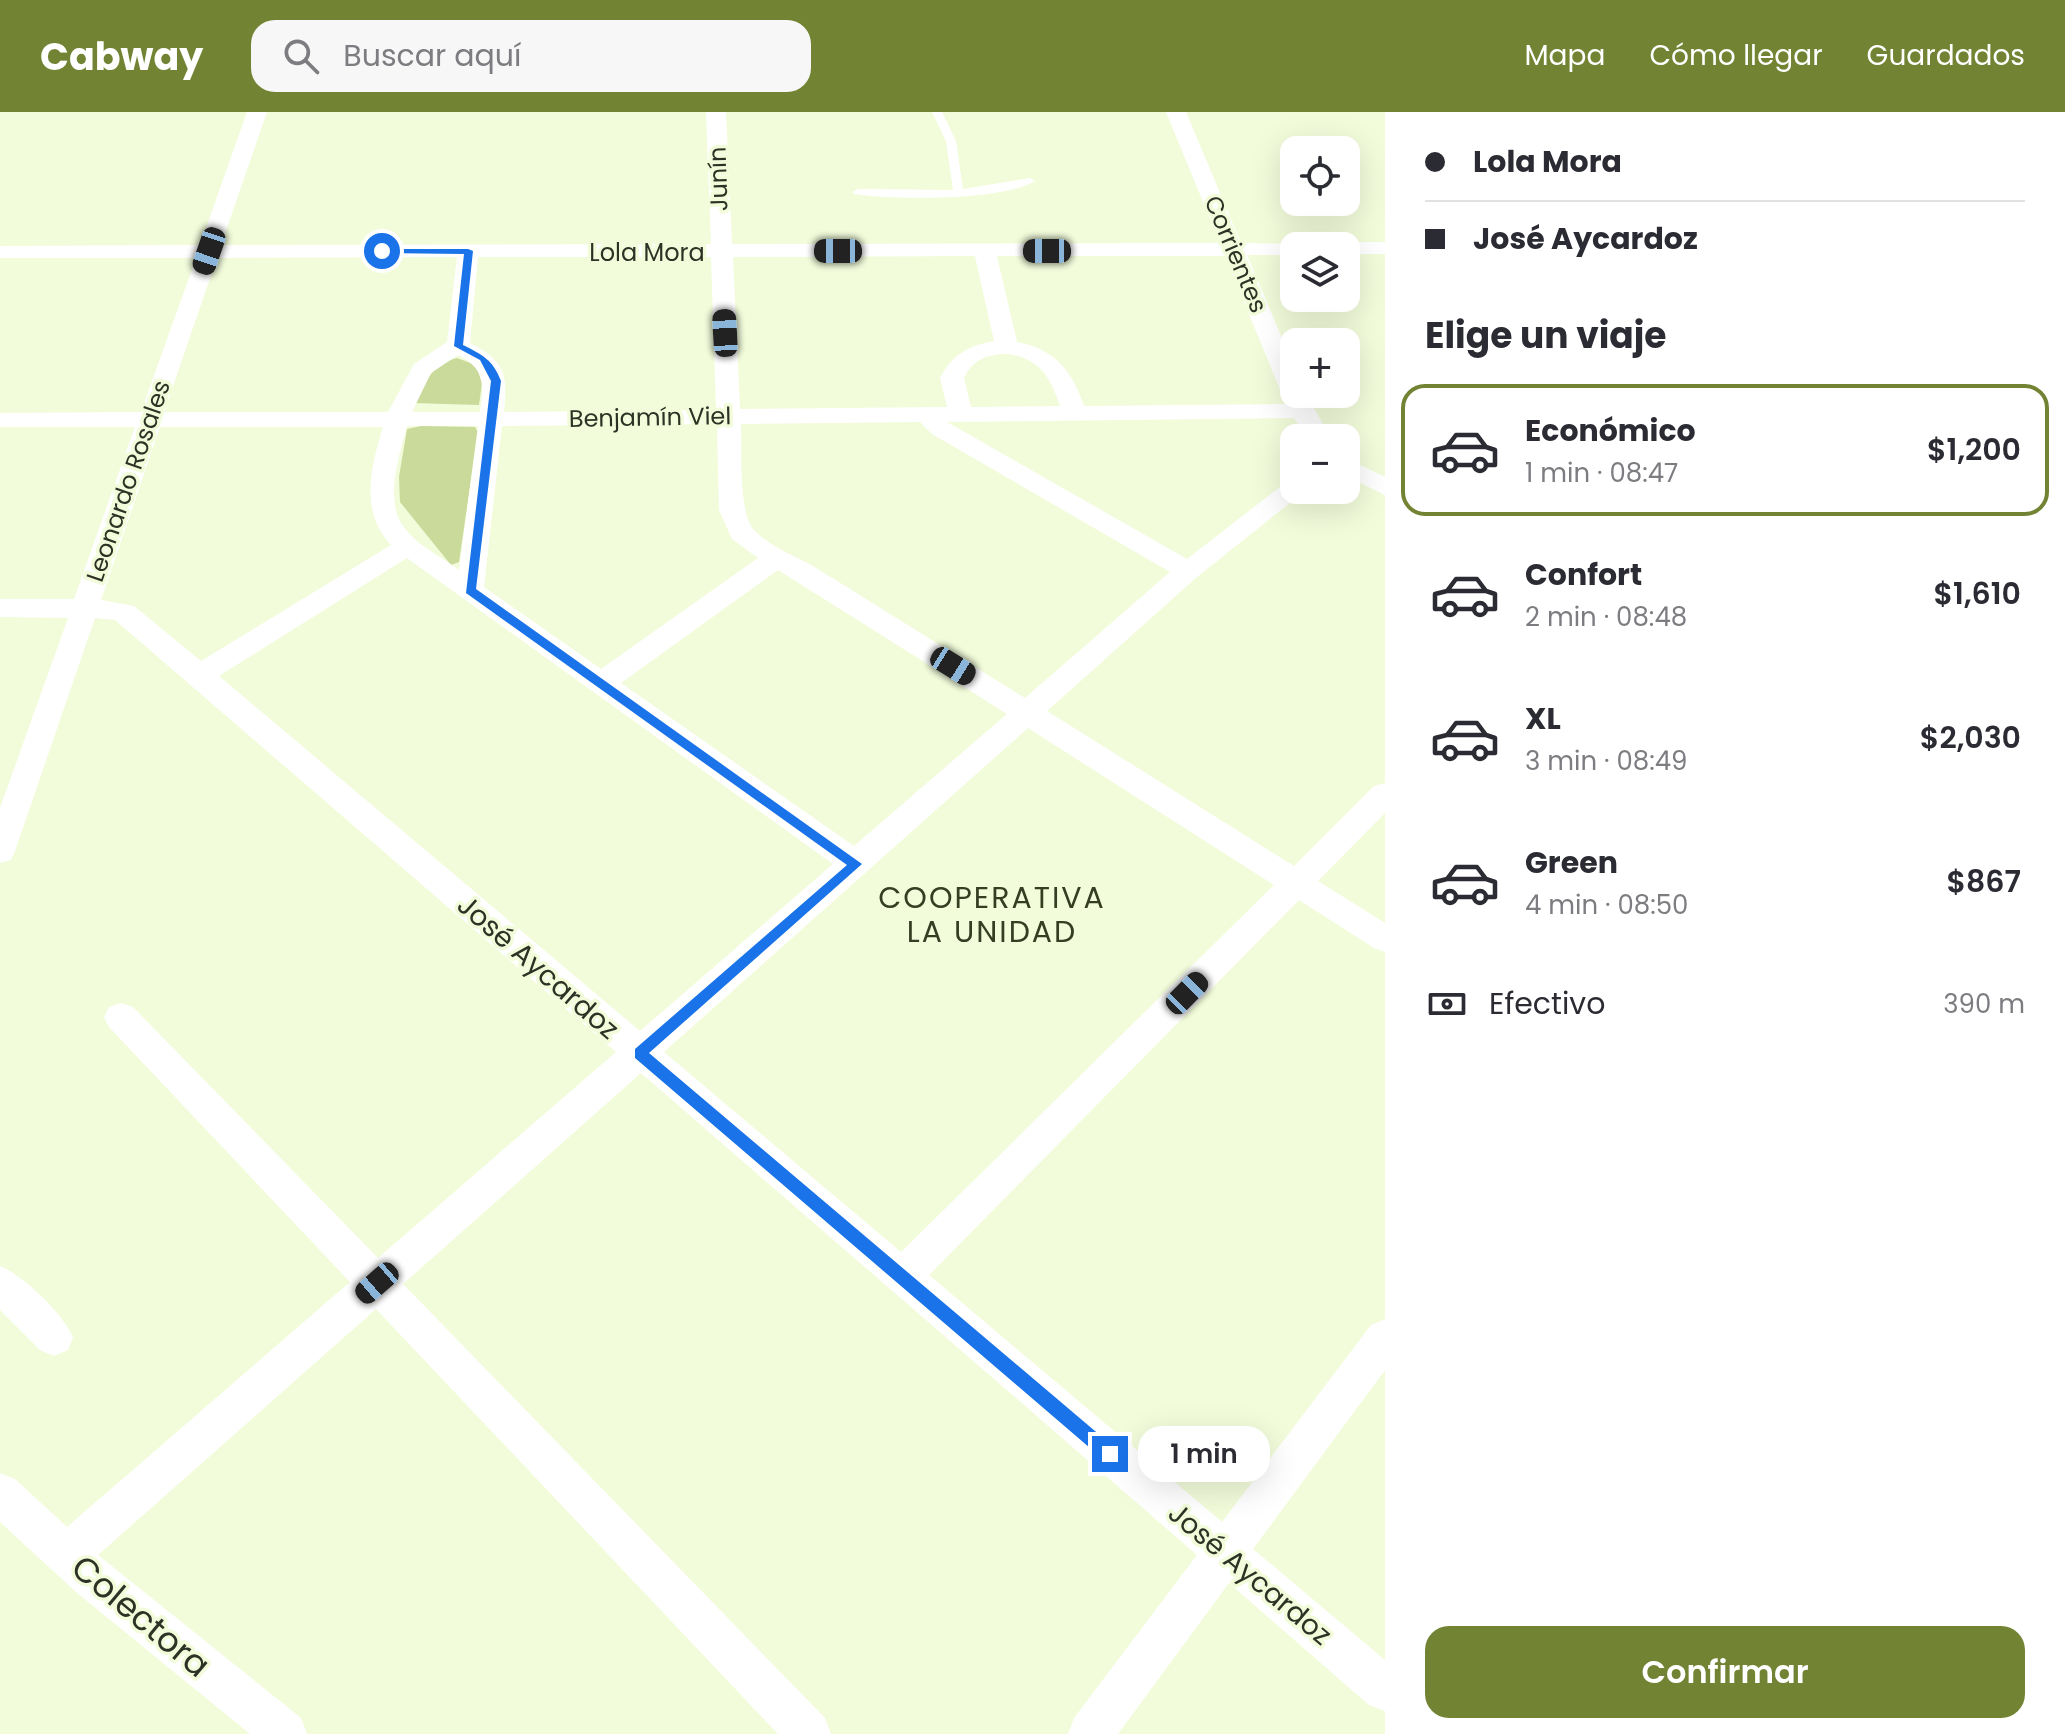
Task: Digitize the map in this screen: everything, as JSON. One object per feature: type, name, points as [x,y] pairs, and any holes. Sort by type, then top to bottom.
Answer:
[{"type":"street","name":"Leonardo Rosales","points":[[0,851],[257,112]]},
{"type":"street","name":"Junín","points":[[716,112],[732,510],[741,533],[776,558]]},
{"type":"street","name":"Corrientes","points":[[1176,112],[1301,411],[1310,424]]},
{"type":"street","points":[[1360,248],[1385,248]]},
{"type":"street","name":"Lola Mora","points":[[0,252],[1280,249]]},
{"type":"street","points":[[458,346],[468,251]]},
{"type":"street","points":[[985,251],[1007,347]]},
{"type":"street","points":[[458,346],[435,357],[423,368],[414,381],[390,437],[385,517],[395,534],[599,684],[856,864]]},
{"type":"street","points":[[458,346],[483,358],[491,367],[496,381],[470,590]]},
{"type":"street","points":[[960,413],[952,378],[961,362],[978,352],[1007,347],[1035,353],[1051,364],[1063,380],[1074,412]]},
{"type":"street","name":"Benjamín Viel","points":[[0,420],[492,419],[1301,411]]},
{"type":"street","points":[[927,415],[941,429],[1188,571]]},
{"type":"street","points":[[1360,474],[1385,487]]},
{"type":"street","points":[[67,1555],[1188,571],[1280,500]]},
{"type":"street","points":[[199,675],[408,546]]},
{"type":"street","points":[[599,684],[776,558],[804,572],[1385,939]]},
{"type":"street","name":"José Aycardoz","points":[[0,608],[84,608],[124,613],[1385,1689]]},
{"type":"street","points":[[902,1277],[1385,794]]},
{"type":"street","points":[[121,1017],[809,1734]]},
{"type":"street","points":[[0,1284],[54,1337]]},
{"type":"street","points":[[1090,1734],[1385,1338]]},
{"type":"street","name":"Colectora","points":[[0,1494],[67,1555],[285,1734]]},
{"type":"lane","points":[[937,112],[951,141],[959,194]]},
{"type":"lane","points":[[858,192],[959,194],[1004,189],[1030,181]]},
{"type":"green space","points":[[457,358],[476,365],[482,383],[479,405],[413,403],[435,370]]},
{"type":"green space","points":[[421,426],[475,427],[478,432],[459,562],[451,565],[400,502],[399,477],[407,429]]},
{"type":"district","name":"COOPERATIVA LA UNIDAD","points":[[992,914]]},
{"type":"route","points":[[382,251],[468,251],[458,346],[483,358],[491,367],[496,381],[470,590],[856,864],[640,1053],[1110,1454]]}]
